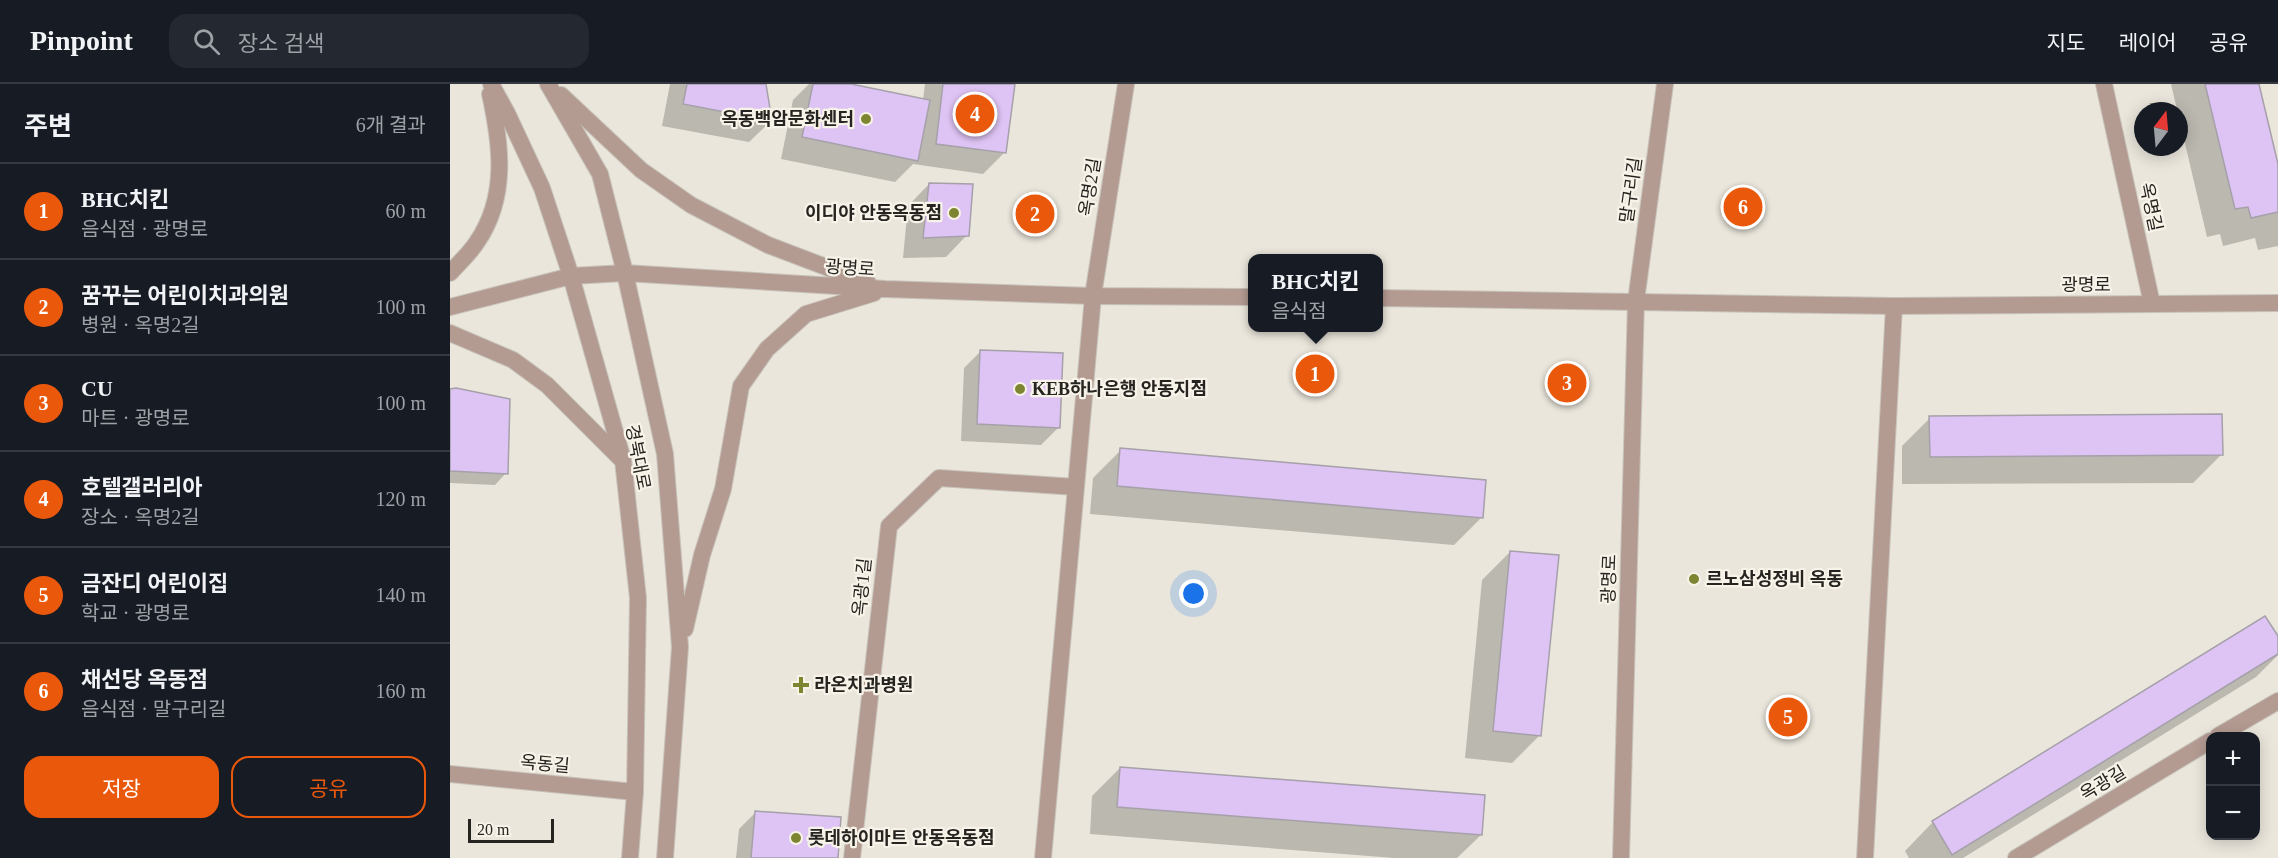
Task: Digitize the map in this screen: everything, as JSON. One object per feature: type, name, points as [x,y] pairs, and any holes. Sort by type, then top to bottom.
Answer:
[{"type":"street","points":[[450,273],[478,241],[496,202],[500,156],[499,133],[490,84]]},
{"type":"street","name":"경북대로","points":[[490,84],[507,113],[542,188],[571,276],[622,460],[639,598],[635,792],[630,858]]},
{"type":"street","points":[[548,84],[641,170],[691,205],[768,245],[885,289]]},
{"type":"street","name":"경북대로","points":[[548,84],[600,174],[625,273],[665,454],[680,647],[665,858]]},
{"type":"street","name":"옥명2길","points":[[1093,296],[1126,84]]},
{"type":"street","name":"말구리길","points":[[1636,301],[1665,84]]},
{"type":"street","name":"옥명길","points":[[2104,84],[2152,304]]},
{"type":"street","name":"광명로","points":[[450,307],[571,276],[625,273],[885,289],[1093,296],[1248,297]]},
{"type":"street","points":[[680,647],[702,555],[723,489],[741,386],[767,349],[806,314],[885,289]]},
{"type":"street","points":[[1042,858],[1093,296]]},
{"type":"street","name":"광명로","points":[[1383,298],[1894,306],[2278,303]]},
{"type":"street","name":"광명로","points":[[1621,858],[1636,301]]},
{"type":"street","points":[[1865,858],[1894,306]]},
{"type":"street","points":[[450,333],[513,360],[547,386],[622,460]]},
{"type":"street","name":"옥광1길","points":[[852,858],[889,526],[939,478],[1076,488]]},
{"type":"street","points":[[2225,732],[2278,700]]},
{"type":"street","name":"옥광길","points":[[2016,858],[2206,744]]},
{"type":"street","name":"옥동길","points":[[450,774],[635,792]]},
{"type":"building","points":[[687,84],[766,84],[772,121],[683,104]]},
{"type":"building","name":"옥동백암문화센터","points":[[813,84],[851,84],[930,100],[918,161],[802,137]]},
{"type":"building","points":[[943,84],[1015,84],[1006,153],[936,144]]},
{"type":"building","points":[[2205,84],[2259,84],[2278,164],[2278,212],[2251,218],[2248,207],[2235,209]]},
{"type":"building","points":[[929,183],[973,184],[969,236],[923,238]]},
{"type":"building","name":"KEB하나은행 안동지점","points":[[980,350],[1063,353],[1060,428],[977,424]]},
{"type":"building","points":[[456,388],[510,399],[508,474],[450,471],[450,389]]},
{"type":"building","points":[[2222,414],[2223,455],[1930,457],[1929,416]]},
{"type":"building","points":[[1120,448],[1486,480],[1483,518],[1117,486]]},
{"type":"building","points":[[1510,551],[1559,555],[1541,736],[1493,731]]},
{"type":"building","points":[[2265,616],[2278,636],[2278,654],[1952,855],[1932,821]]},
{"type":"building","points":[[1120,767],[1485,795],[1482,835],[1117,807]]},
{"type":"building","name":"롯데하이마트 안동옥동점","points":[[755,811],[841,817],[838,858],[751,858]]},
{"type":"place","name":"호텔갤러리아","points":[[975,114]]},
{"type":"place","name":"옥동백암문화센터","points":[[866,119]]},
{"type":"place","name":"채선당 옥동점","points":[[1743,207]]},
{"type":"place","name":"이디야 안동옥동점","points":[[954,213]]},
{"type":"place","name":"꿈꾸는 어린이치과의원","points":[[1035,214]]},
{"type":"place","name":"BHC치킨","points":[[1315,374]]},
{"type":"place","name":"CU","points":[[1567,383]]},
{"type":"place","name":"KEB하나은행 안동지점","points":[[1020,389]]},
{"type":"place","name":"르노삼성정비 옥동","points":[[1694,579]]},
{"type":"place","name":"라온치과병원","points":[[801,685]]},
{"type":"place","name":"금잔디 어린이집","points":[[1788,717]]},
{"type":"place","name":"롯데하이마트 안동옥동점","points":[[796,838]]}]
